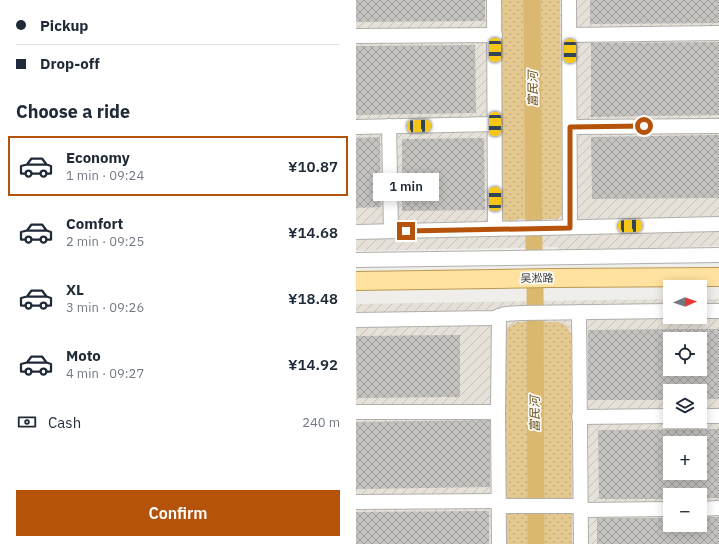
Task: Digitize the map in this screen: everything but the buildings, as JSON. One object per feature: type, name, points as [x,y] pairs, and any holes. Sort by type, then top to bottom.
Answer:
[{"type":"main road","name":"吴淞路","points":[[356,269],[719,265]]},
{"type":"main road","name":"吴淞路","points":[[356,281],[719,277]]},
{"type":"lane","points":[[494,0],[495,229]]},
{"type":"lane","points":[[569,0],[570,228]]},
{"type":"lane","points":[[569,35],[719,33]]},
{"type":"lane","points":[[356,36],[495,35]]},
{"type":"lane","points":[[356,127],[495,124]]},
{"type":"lane","points":[[389,126],[391,231]]},
{"type":"lane","points":[[570,127],[719,126]]},
{"type":"lane","points":[[356,232],[719,224]]},
{"type":"lane","points":[[356,260],[719,255]]},
{"type":"lane","points":[[356,320],[494,318],[505,314],[522,313],[663,311]]},
{"type":"lane","points":[[707,311],[719,311]]},
{"type":"lane","points":[[579,312],[581,544]]},
{"type":"lane","points":[[499,316],[499,544]]},
{"type":"lane","points":[[356,412],[498,412]]},
{"type":"lane","points":[[579,417],[663,416]]},
{"type":"lane","points":[[707,416],[719,416]]},
{"type":"lane","points":[[356,502],[499,504],[581,508],[663,509]]},
{"type":"lane","points":[[707,508],[719,508]]},
{"type":"shaded area","points":[[356,0],[719,0],[719,246],[559,251],[558,247],[356,251]]},
{"type":"shaded area","points":[[501,0],[560,0],[562,214],[557,219],[516,219],[515,223],[502,219]]},
{"type":"shaded area","points":[[663,299],[663,324],[707,324],[707,299],[719,299],[719,544],[356,544],[356,304]]},
{"type":"shaded area","points":[[517,322],[559,322],[567,326],[571,334],[572,544],[506,544],[505,331]]},
{"type":"waterway","name":"富民河","points":[[532,0],[534,251]]},
{"type":"waterway","name":"富民河","points":[[535,284],[536,544]]},
{"type":"route","points":[[406,231],[570,228],[570,127],[644,126]]}]
